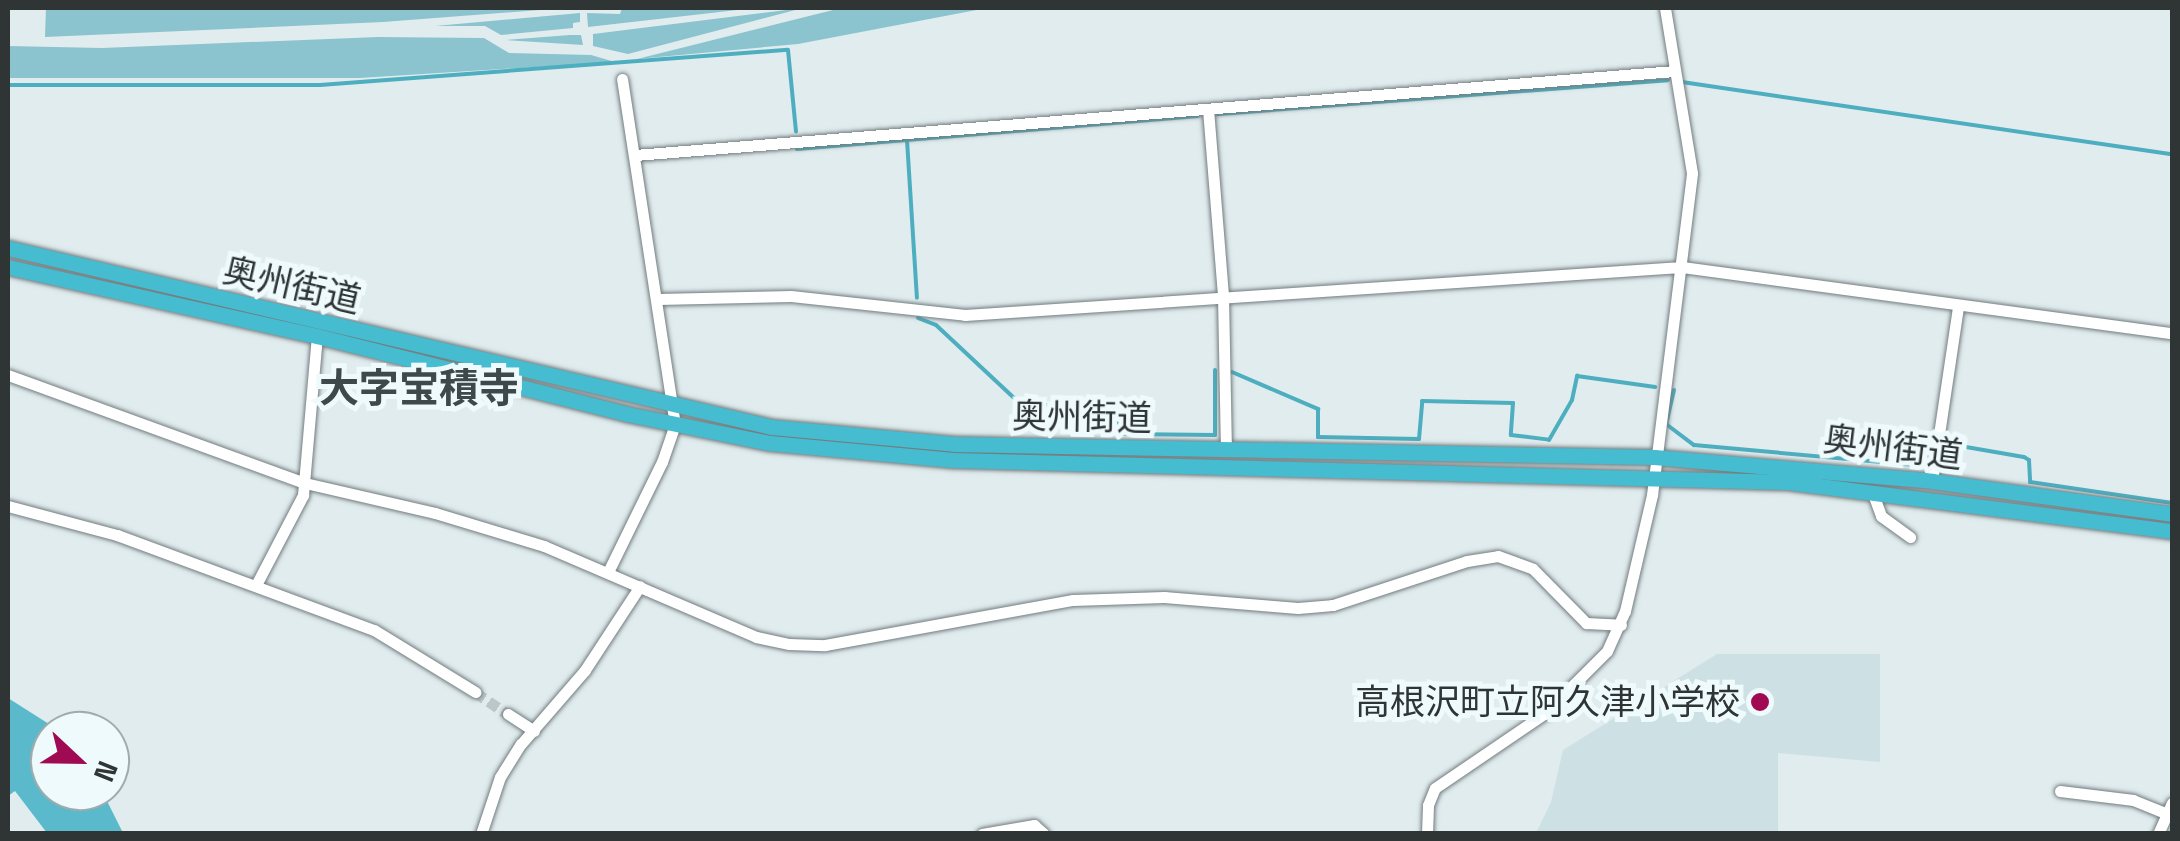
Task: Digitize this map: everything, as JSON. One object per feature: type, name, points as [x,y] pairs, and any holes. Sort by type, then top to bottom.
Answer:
[{"type":"highway","name":"奥州街道","points":[[8,248],[772,427],[954,444],[1654,457],[1932,481],[2172,514]]},
{"type":"highway","name":"奥州街道","points":[[8,266],[317,336],[674,425],[788,445],[953,460],[1653,475],[1872,491],[2172,531]]},
{"type":"street","points":[[1427,834],[1428,805],[1435,788],[1544,714],[1607,651],[1622,625],[1653,475],[1692,173],[1665,8]]},
{"type":"street","points":[[635,155],[1674,71]]},
{"type":"street","points":[[608,572],[662,462],[674,425],[675,406],[622,79]]},
{"type":"street","points":[[1208,109],[1223,296],[1226,450]]},
{"type":"street","points":[[658,299],[791,296],[965,315],[1682,267],[2172,333]]},
{"type":"street","points":[[1932,481],[1958,306]]},
{"type":"street","points":[[256,585],[305,482],[317,336]]},
{"type":"street","points":[[8,374],[305,482],[480,524],[608,572],[756,637],[808,646],[1089,599],[1164,597],[1298,608],[1333,605],[1467,560],[1498,556],[1533,570],[1586,624],[1622,625]]},
{"type":"street","points":[[1872,491],[1881,516],[1910,537]]},
{"type":"street","points":[[8,506],[117,535],[389,636],[475,692]]},
{"type":"street","points":[[480,834],[500,777],[584,670],[640,586]]},
{"type":"street","points":[[508,714],[534,731]]},
{"type":"street","points":[[2060,790],[2170,809],[2158,834]]},
{"type":"street","points":[[982,834],[1034,825],[1044,834]]},
{"type":"shaded area","points":[[46,8],[566,8],[383,22],[45,37]]},
{"type":"shaded area","points":[[622,8],[755,8],[588,27],[587,13],[620,14]]},
{"type":"shaded area","points":[[803,8],[628,54],[593,46],[593,34]]},
{"type":"shaded area","points":[[841,8],[987,8],[798,44],[637,59]]},
{"type":"shaded area","points":[[580,13],[580,22],[573,23],[573,28],[501,35],[485,26],[435,26]]},
{"type":"shaded area","points":[[570,35],[581,35],[583,45],[506,40]]},
{"type":"shaded area","points":[[378,37],[484,38],[509,53],[591,55],[615,62],[360,78],[8,78],[8,46],[102,48]]},
{"type":"shaded area","name":"高根沢町立阿久津小学校","points":[[1717,654],[1880,654],[1880,762],[1778,753],[1778,833],[1536,833],[1551,802],[1563,750]]},
{"type":"shaded area","points":[[8,698],[30,712],[30,811],[15,791],[8,796]]},
{"type":"shaded area","points":[[30,811],[112,811],[123,833],[47,833]]},
{"type":"waterway","points":[[8,85],[320,85],[788,50],[796,132]]},
{"type":"waterway","points":[[1218,114],[1668,80]]},
{"type":"waterway","points":[[1682,82],[2172,154]]},
{"type":"waterway","points":[[797,149],[1198,116]]},
{"type":"waterway","points":[[907,140],[917,298]]},
{"type":"waterway","points":[[918,318],[936,325],[1015,399],[1116,418],[1123,434],[1215,435],[1215,370]]},
{"type":"waterway","points":[[1232,372],[1318,409],[1318,437],[1419,439],[1422,401],[1513,403],[1511,435],[1549,440],[1572,400],[1577,376],[1655,387]]},
{"type":"waterway","points":[[1674,390],[1666,424],[1694,445],[1926,466]]},
{"type":"waterway","points":[[1943,443],[2024,457],[2029,460],[2030,482],[2172,503]]},
{"type":"tunnel","points":[[475,692],[508,714]]},
{"type":"place","name":"高根沢町立阿久津小学校","points":[[1760,702]]},
{"type":"district","name":"大字宝積寺","points":[[419,389]]}]
